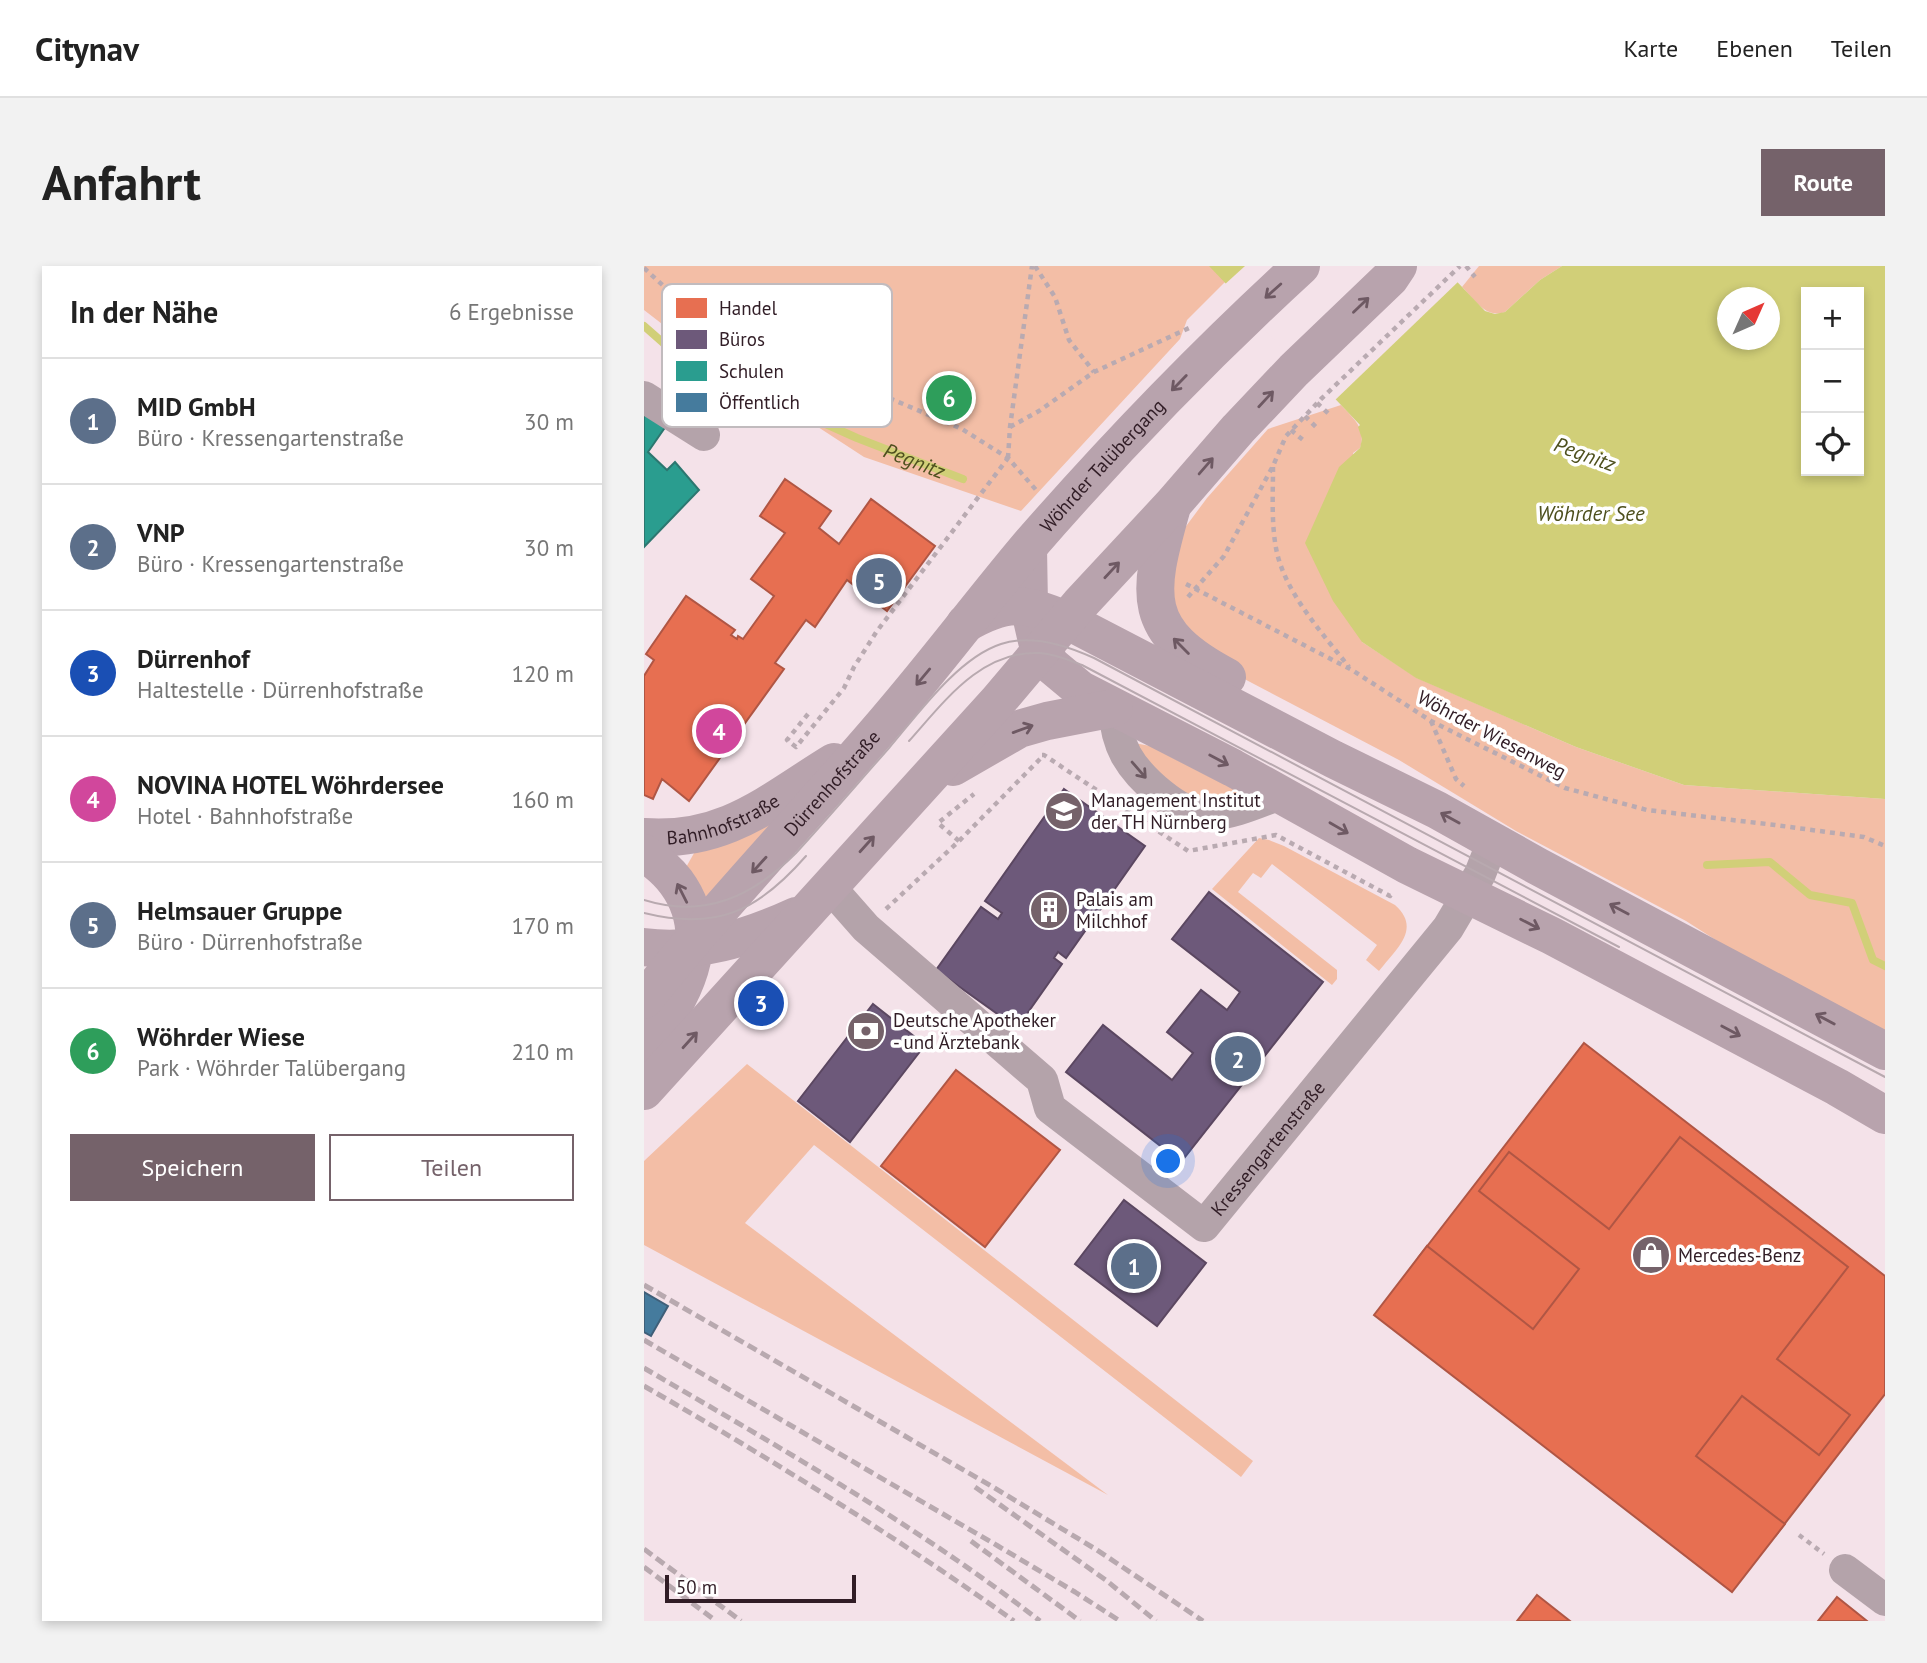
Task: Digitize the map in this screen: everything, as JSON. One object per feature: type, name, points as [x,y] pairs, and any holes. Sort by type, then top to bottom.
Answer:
[{"type":"main road","name":"Wöhrder Talübergang","points":[[965,624],[1119,446],[1245,317],[1301,266]]},
{"type":"main road","points":[[644,1091],[1238,429],[1294,369],[1400,270]]},
{"type":"main road","points":[[1173,504],[1154,584],[1155,601],[1167,631],[1194,658],[1278,704],[1333,759]]},
{"type":"main road","points":[[1028,548],[1029,606],[1037,640],[1051,666],[1071,683],[1114,708],[1181,740],[1407,865],[1552,936],[1885,1115]]},
{"type":"main road","points":[[965,624],[992,610],[1009,606],[1029,606],[1066,620],[1437,810],[1885,1051]]},
{"type":"main road","name":"Dürrenhofstraße","points":[[644,1000],[869,740],[965,624]]},
{"type":"main road","points":[[920,785],[1019,729],[1114,708]]},
{"type":"main road","name":"Bahnhofstraße","points":[[644,837],[687,836],[736,822],[754,814],[869,740]]},
{"type":"main road","name":"Dürrenhofstraße","points":[[644,853],[661,865],[678,884],[689,907],[691,945],[688,973],[678,1000],[644,1049]]},
{"type":"main road","points":[[644,947],[734,940],[764,930],[816,899]]},
{"type":"street","points":[[695,427],[704,435]]},
{"type":"street","points":[[1114,708],[1116,732],[1127,757],[1161,794],[1188,812],[1205,816],[1235,811],[1280,794]]},
{"type":"street","name":"Kressengartenstraße","points":[[866,928],[1042,1080],[1050,1108],[1203,1226],[1448,928],[1479,874],[1493,841]]},
{"type":"street","points":[[816,899],[866,928]]},
{"type":"street","points":[[1845,1570],[1885,1600]]},
{"type":"path","points":[[1034,266],[1055,297],[1069,340],[1094,372]]},
{"type":"path","points":[[808,714],[787,740],[796,747],[844,688],[877,631],[1008,458],[1034,266]]},
{"type":"path","points":[[1466,266],[1475,277]]},
{"type":"path","points":[[1352,670],[1312,620],[1287,581],[1274,531],[1273,466],[1286,436],[1458,267]]},
{"type":"path","points":[[644,268],[662,285]]},
{"type":"path","points":[[1010,428],[1094,372],[1198,324]]},
{"type":"path","points":[[892,399],[962,429],[1008,458],[1037,492]]},
{"type":"path","points":[[1319,401],[1331,416]]},
{"type":"path","points":[[1305,416],[1317,428]]},
{"type":"path","points":[[1292,430],[1303,440]]},
{"type":"path","name":"Wöhrder Wiesenweg","points":[[1273,466],[1224,556],[1194,589],[1352,670],[1431,721],[1565,788],[1647,810],[1864,837],[1885,846]]},
{"type":"path","points":[[1431,721],[1456,779],[1466,788]]},
{"type":"path","points":[[866,928],[959,841],[1052,746]]},
{"type":"path","points":[[1044,755],[1188,851],[1276,835],[1390,896],[1407,865]]},
{"type":"path","points":[[938,823],[959,841]]},
{"type":"shaded area","points":[[644,266],[1241,266],[1187,320],[1180,339],[1021,511],[864,457],[818,427],[892,427],[892,284],[662,284],[662,324],[644,310]]},
{"type":"shaded area","points":[[1479,266],[1562,266],[1540,280],[1505,312],[1492,313],[1481,307],[1462,287]]},
{"type":"shaded area","points":[[1341,405],[1358,424],[1362,435],[1360,448],[1353,453],[1362,642],[1417,678],[1576,747],[1684,785],[1885,799],[1885,1032],[1722,944],[1686,921],[1516,831],[1399,760],[1212,662],[1189,640],[1167,584],[1181,533],[1207,498],[1268,429]]},
{"type":"shaded area","points":[[1129,742],[1150,746],[1245,795],[1189,803]]},
{"type":"shaded area","points":[[782,815],[709,898],[703,899],[685,869],[697,848]]},
{"type":"shaded area","points":[[1259,838],[1284,846],[1395,905],[1403,914],[1406,931],[1399,947],[1379,971],[1366,960],[1377,945],[1272,864],[1261,878],[1253,873],[1238,892],[1337,970],[1337,979],[1332,985],[1212,889]]},
{"type":"shaded area","points":[[747,1064],[1253,1461],[1241,1477],[814,1145],[745,1223],[1108,1495],[644,1245],[644,1161]]},
{"type":"water","name":"Wöhrder See","points":[[1209,266],[1442,266],[1485,311],[1495,314],[1505,312],[1540,280],[1562,266],[1885,266],[1885,799],[1684,785],[1576,747],[1416,678],[1362,642],[1333,601],[1305,543],[1339,467],[1360,448],[1362,439],[1358,427],[1360,425]]},
{"type":"pier","points":[[1245,266],[1447,266],[1460,280],[1333,402],[1223,286]]},
{"type":"building: Handel","points":[[785,479],[831,511],[819,528],[839,544],[871,499],[935,546],[887,611],[847,580],[815,627],[806,620],[775,663],[784,669],[689,801],[662,779],[653,799],[644,795],[644,676],[654,660],[646,654],[686,596],[735,630],[731,635],[743,639],[774,596],[751,579],[785,533],[760,516]]},
{"type":"building: Handel","points":[[1584,1043],[1885,1276],[1885,1394],[1776,1535],[1418,1258]]},
{"type":"building: Handel","points":[[956,1070],[1060,1150],[985,1247],[881,1166]]},
{"type":"building: Handel","points":[[1680,1137],[1848,1267],[1777,1359],[1850,1415],[1819,1455],[1742,1396],[1696,1456],[1785,1524],[1732,1592],[1374,1315],[1427,1246],[1533,1329],[1579,1269],[1479,1191],[1509,1152],[1609,1229]]},
{"type":"building: Handel","points":[[1537,1595],[1570,1621],[1517,1621]]},
{"type":"building: Handel","points":[[1837,1597],[1867,1621],[1818,1621]]},
{"type":"building: Büros","name":"Palais am Milchhof","points":[[1064,789],[1145,846],[1066,958],[1058,952],[1054,958],[1062,964],[1017,1028],[936,970],[981,907],[998,919],[1002,913],[985,901]]},
{"type":"building: Büros","points":[[1209,892],[1323,982],[1181,1162],[1066,1072],[1103,1025],[1172,1080],[1193,1053],[1167,1032],[1201,990],[1227,1010],[1240,992],[1172,939]]},
{"type":"building: Büros","points":[[873,1004],[925,1045],[850,1142],[798,1101]]},
{"type":"building: Büros","points":[[1124,1200],[1206,1263],[1157,1326],[1075,1264]]},
{"type":"building: Schulen","points":[[644,412],[665,427],[648,452],[667,470],[675,462],[699,490],[644,547]]},
{"type":"building: Öffentlich","points":[[644,1292],[668,1306],[651,1336],[644,1332]]},
{"type":"waterway","name":"Pegnitz","points":[[644,326],[662,342]]},
{"type":"waterway","name":"Pegnitz","points":[[832,427],[963,479]]},
{"type":"waterway","points":[[1707,865],[1770,862],[1810,895],[1852,903],[1873,960],[1885,966]]},
{"type":"tram line","points":[[644,900],[687,907],[708,905],[727,900],[763,881],[796,853],[940,688],[969,661],[985,651],[1012,641],[1048,642],[1094,658],[1885,1077]]},
{"type":"tram line","points":[[909,741],[950,695],[982,669],[1019,654],[1040,653],[1056,656],[1082,665],[1619,947]]},
{"type":"tram line","points":[[644,913],[693,919],[734,912],[771,891],[806,856]]},
{"type":"railway","points":[[644,1285],[993,1487],[1097,1550],[1203,1621]]},
{"type":"railway","points":[[644,1340],[998,1546],[1120,1621]]},
{"type":"railway","points":[[644,1368],[796,1457],[896,1520],[1040,1621]]},
{"type":"railway","points":[[644,1386],[832,1499],[1014,1621]]},
{"type":"railway","points":[[975,1487],[1107,1581],[1156,1621]]},
{"type":"railway","points":[[971,1541],[1080,1621]]},
{"type":"railway","points":[[644,1549],[741,1621]]},
{"type":"railway","points":[[644,1567],[716,1621]]},
{"type":"place","name":"Wöhrder Wiese","points":[[949,398]]},
{"type":"place","name":"Helmsauer Gruppe","points":[[879,581]]},
{"type":"place","name":"NOVINA HOTEL Wöhrdersee","points":[[719,731]]},
{"type":"place","name":"Management Institut der TH Nürnberg","points":[[1064,811]]},
{"type":"place","name":"Palais am Milchhof","points":[[1049,910]]},
{"type":"place","name":"Dürrenhof","points":[[761,1003]]},
{"type":"place","name":"Deutsche Apotheker - und Ärztebank","points":[[866,1031]]},
{"type":"place","name":"VNP","points":[[1238,1059]]},
{"type":"place","name":"Mercedes-Benz","points":[[1651,1255]]},
{"type":"place","name":"MID GmbH","points":[[1134,1266]]}]
